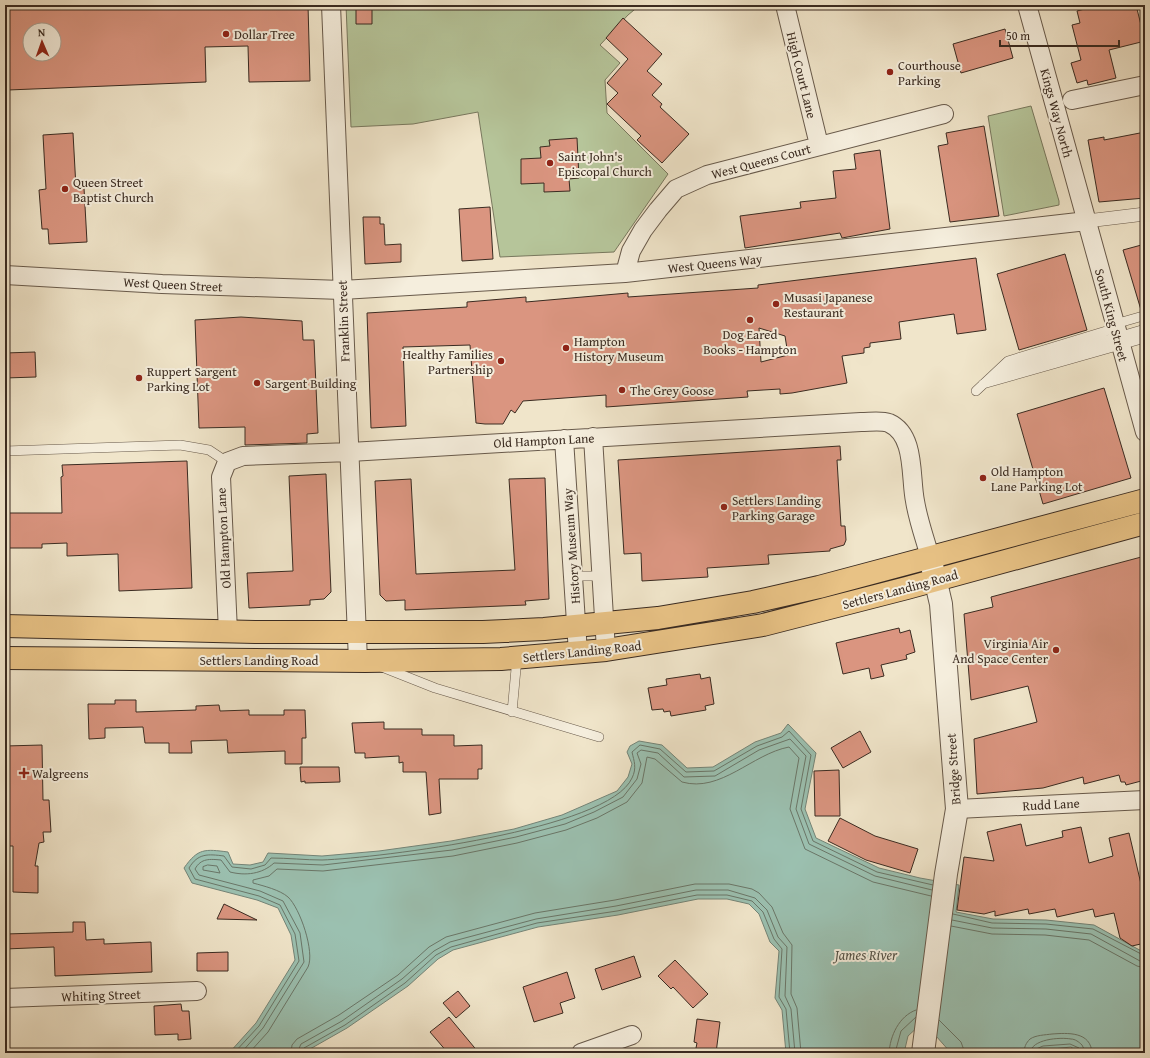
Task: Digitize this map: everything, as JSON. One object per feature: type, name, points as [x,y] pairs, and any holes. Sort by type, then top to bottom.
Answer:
[{"type":"main road","name":"Settlers Landing Road","points":[[5,626],[228,632],[483,632],[604,624],[658,618],[753,602],[819,587],[1145,500]]},
{"type":"main road","name":"Settlers Landing Road","points":[[5,658],[361,661],[517,658],[606,650],[749,628],[1145,524]]},
{"type":"street","name":"Franklin Street","points":[[332,5],[342,290],[357,632],[361,661]]},
{"type":"street","name":"High Court Lane","points":[[785,5],[819,145]]},
{"type":"street","name":"Kings Way North","points":[[1027,5],[1087,221]]},
{"type":"street","points":[[1072,100],[1145,85]]},
{"type":"street","name":"West Queens Court","points":[[625,273],[631,251],[643,230],[676,189],[707,175],[944,114]]},
{"type":"street","points":[[1087,221],[1145,214]]},
{"type":"street","name":"West Queens Way","points":[[342,290],[625,273],[1087,221]]},
{"type":"street","name":"South King Street","points":[[1087,221],[1145,432]]},
{"type":"street","name":"West Queen Street","points":[[5,275],[162,284],[342,290]]},
{"type":"street","name":"Old Hampton Lane","points":[[228,632],[220,477],[227,462],[243,456],[350,452],[861,422],[888,423],[902,434],[911,457],[911,474],[915,502],[930,557]]},
{"type":"street","points":[[593,437],[606,650]]},
{"type":"street","name":"History Museum Way","points":[[564,439],[578,653]]},
{"type":"street","name":"Bridge Street","points":[[923,1049],[946,874],[957,809],[941,604],[930,557]]},
{"type":"street","name":"Rudd Lane","points":[[957,809],[1145,800]]},
{"type":"street","name":"Whiting Street","points":[[5,998],[197,992]]},
{"type":"street","points":[[581,1053],[632,1035]]},
{"type":"lane","points":[[983,384],[1117,334],[1143,316]]},
{"type":"lane","points":[[976,391],[1008,361],[1117,334],[1145,329]]},
{"type":"lane","points":[[1117,334],[1145,338]]},
{"type":"lane","points":[[5,451],[180,445],[209,450],[227,462]]},
{"type":"lane","points":[[573,576],[602,576]]},
{"type":"lane","points":[[512,712],[517,658]]},
{"type":"lane","points":[[361,661],[435,688],[599,737]]},
{"type":"shaded area","points":[[346,5],[640,5],[628,15],[600,45],[620,63],[605,80],[607,113],[668,174],[614,252],[500,257],[478,112],[413,124],[351,127]]},
{"type":"shaded area","points":[[1031,106],[1059,205],[1004,216],[988,116]]},
{"type":"water","name":"James River","points":[[788,724],[816,753],[805,809],[816,838],[879,868],[920,878],[959,885],[956,912],[993,919],[1046,920],[1094,925],[1145,953],[1145,1053],[1079,1053],[1071,1047],[1043,1050],[1032,1053],[951,1053],[936,1036],[920,1025],[908,1036],[904,1053],[786,1053],[782,1010],[775,998],[779,951],[770,942],[759,914],[749,904],[727,899],[698,899],[618,915],[538,927],[453,950],[438,959],[408,986],[347,1028],[303,1053],[229,1053],[256,1023],[295,960],[291,935],[278,908],[257,900],[192,883],[184,868],[198,853],[208,850],[228,852],[233,864],[250,865],[263,862],[268,853],[322,856],[379,851],[451,841],[514,829],[562,815],[617,791],[628,777],[632,764],[627,752],[630,746],[639,741],[662,745],[687,768],[713,767],[755,742],[781,733]]},
{"type":"building","points":[[5,5],[308,5],[310,81],[249,82],[248,46],[205,47],[206,82],[8,90]]},
{"type":"building","points":[[1100,5],[1136,5],[1145,41],[1109,50],[1116,78],[1088,85],[1087,80],[1077,83],[1071,63],[1081,60],[1072,25],[1080,23],[1077,11]]},
{"type":"building","points":[[372,6],[372,24],[356,24],[356,7]]},
{"type":"building","points":[[623,18],[662,54],[647,71],[662,84],[652,95],[662,104],[660,107],[689,134],[662,163],[637,140],[641,136],[607,104],[618,93],[607,83],[628,59],[606,38]]},
{"type":"building","points":[[1005,29],[1013,58],[961,73],[953,44]]},
{"type":"building","points":[[984,126],[999,216],[950,222],[938,146],[948,144],[946,133]]},
{"type":"building","points":[[1145,132],[1145,198],[1099,202],[1088,140],[1104,137],[1104,140]]},
{"type":"building","name":"Queen Street Baptist Church","points":[[73,133],[76,188],[84,188],[87,242],[49,244],[48,229],[42,229],[39,190],[46,189],[43,135]]},
{"type":"building","name":"Saint John's Episcopal Church","points":[[577,138],[579,178],[569,179],[570,191],[544,192],[544,183],[521,184],[521,159],[541,158],[540,147],[550,146],[549,140]]},
{"type":"building","points":[[880,150],[890,229],[842,238],[840,233],[745,248],[740,216],[801,208],[800,202],[836,198],[833,171],[856,169],[854,154]]},
{"type":"building","points":[[490,207],[493,259],[462,261],[459,209]]},
{"type":"building","points":[[363,217],[380,217],[380,224],[384,224],[385,245],[401,244],[401,262],[365,264]]},
{"type":"building","points":[[1145,244],[1145,310],[1141,310],[1123,250]]},
{"type":"building","points":[[1065,254],[1087,330],[1019,350],[997,274]]},
{"type":"building","points":[[976,258],[986,330],[957,334],[954,314],[899,322],[901,339],[870,343],[870,347],[864,348],[864,353],[842,356],[847,383],[792,393],[780,394],[780,389],[747,391],[748,397],[606,407],[606,395],[523,401],[515,413],[511,410],[503,424],[476,423],[470,345],[403,347],[406,426],[371,428],[367,313],[467,307],[467,302],[526,297],[526,302],[628,293],[628,297],[758,288],[758,285]],"holes":[[[759,328],[785,336],[788,355],[761,362]]]},
{"type":"building","name":"Sargent Building","points":[[241,317],[302,321],[303,340],[314,340],[318,433],[307,434],[307,443],[245,445],[245,427],[199,428],[195,320]]},
{"type":"building","points":[[35,352],[36,377],[5,378],[5,353]]},
{"type":"building","points":[[1104,388],[1131,478],[1043,504],[1017,414]]},
{"type":"building","name":"Settlers Landing Parking Garage","points":[[840,446],[841,460],[837,460],[841,526],[845,526],[846,540],[844,545],[830,549],[830,551],[768,555],[769,564],[707,568],[708,577],[642,581],[641,553],[624,554],[618,460]]},
{"type":"building","points":[[187,461],[192,588],[119,591],[118,554],[67,556],[67,543],[42,544],[42,548],[5,548],[5,513],[62,513],[62,465]]},
{"type":"building","points":[[326,474],[331,592],[324,599],[310,600],[310,605],[249,608],[247,573],[293,571],[289,476]]},
{"type":"building","points":[[545,478],[549,599],[525,601],[526,605],[405,610],[405,600],[386,601],[380,595],[375,481],[411,479],[416,574],[515,570],[509,479]]},
{"type":"building","name":"Virginia Air And Space Center","points":[[1145,556],[1145,780],[1126,785],[1125,782],[1121,782],[1119,775],[1084,784],[1083,777],[1043,788],[977,794],[974,739],[1037,722],[1028,686],[971,700],[964,614],[993,607],[991,597]]},
{"type":"building","points":[[899,628],[900,633],[910,630],[915,652],[906,655],[907,659],[881,665],[884,676],[871,679],[869,668],[843,674],[836,643]]},
{"type":"building","points":[[700,674],[701,679],[710,677],[714,704],[705,706],[706,710],[671,716],[670,711],[664,712],[663,709],[652,710],[648,688],[667,685],[666,679]]},
{"type":"building","points":[[115,700],[136,700],[136,712],[196,710],[196,706],[219,705],[220,711],[249,710],[249,715],[284,715],[284,710],[305,710],[306,738],[302,738],[302,764],[285,764],[285,751],[228,753],[227,740],[191,741],[192,753],[169,753],[169,743],[145,743],[143,727],[105,728],[105,738],[89,739],[88,704],[115,704]]},
{"type":"building","points":[[384,722],[384,729],[422,729],[422,735],[454,735],[454,746],[482,745],[482,769],[478,769],[478,779],[439,779],[441,813],[429,815],[426,772],[403,772],[403,762],[399,763],[399,756],[365,758],[365,753],[355,753],[352,723]]},
{"type":"building","points":[[860,731],[871,752],[843,768],[831,748]]},
{"type":"building","name":"Walgreens","points":[[42,745],[43,800],[49,800],[51,832],[43,832],[44,842],[39,843],[35,866],[38,866],[38,893],[13,892],[13,846],[5,846],[5,746]]},
{"type":"building","points":[[300,767],[339,767],[340,782],[301,782]]},
{"type":"building","points":[[839,770],[840,816],[815,816],[814,771]]},
{"type":"building","points":[[840,818],[875,836],[918,849],[910,873],[866,860],[828,841]]},
{"type":"building","points":[[1021,824],[1026,846],[1063,837],[1062,831],[1081,827],[1089,863],[1113,856],[1109,838],[1129,833],[1145,901],[1145,943],[1132,946],[1120,938],[1114,913],[1095,917],[1093,909],[1057,917],[1055,909],[1029,914],[1028,909],[995,916],[995,911],[984,914],[957,910],[964,857],[994,861],[987,832]]},
{"type":"building","points":[[224,904],[257,920],[217,919]]},
{"type":"building","points":[[73,922],[85,922],[86,940],[104,939],[104,944],[151,942],[152,972],[55,976],[54,947],[5,949],[5,934],[73,932]]},
{"type":"building","points":[[228,952],[228,971],[197,971],[197,953]]},
{"type":"building","points":[[634,956],[641,977],[602,990],[595,969]]},
{"type":"building","points":[[675,960],[708,994],[693,1008],[673,987],[671,989],[658,976]]},
{"type":"building","points":[[567,972],[575,998],[560,1003],[563,1013],[534,1022],[523,987]]},
{"type":"building","points":[[458,991],[470,1006],[456,1018],[443,1003]]},
{"type":"building","points":[[181,1004],[182,1011],[189,1011],[191,1039],[178,1040],[178,1034],[155,1035],[154,1006]]},
{"type":"building","points":[[449,1017],[479,1053],[448,1053],[430,1032]]},
{"type":"building","points":[[697,1019],[720,1022],[716,1053],[695,1053],[697,1043],[694,1042]]},
{"type":"place","name":"Dollar Tree","points":[[226,34]]},
{"type":"place","name":"Courthouse Parking","points":[[890,72]]},
{"type":"place","name":"Saint John's Episcopal Church","points":[[550,163]]},
{"type":"place","name":"Queen Street Baptist Church","points":[[65,189]]},
{"type":"place","name":"Musasi Japanese Restaurant","points":[[776,304]]},
{"type":"place","name":"Dog Eared Books - Hampton","points":[[750,320]]},
{"type":"place","name":"Hampton History Museum","points":[[566,348]]},
{"type":"place","name":"Healthy Families Partnership","points":[[501,361]]},
{"type":"place","name":"Ruppert Sargent Parking Lot","points":[[139,378]]},
{"type":"place","name":"Sargent Building","points":[[257,383]]},
{"type":"place","name":"The Grey Goose","points":[[622,390]]},
{"type":"place","name":"Old Hampton Lane Parking Lot","points":[[983,478]]},
{"type":"place","name":"Settlers Landing Parking Garage","points":[[724,507]]},
{"type":"place","name":"Virginia Air And Space Center","points":[[1056,650]]},
{"type":"place","name":"Walgreens","points":[[24,773]]}]
